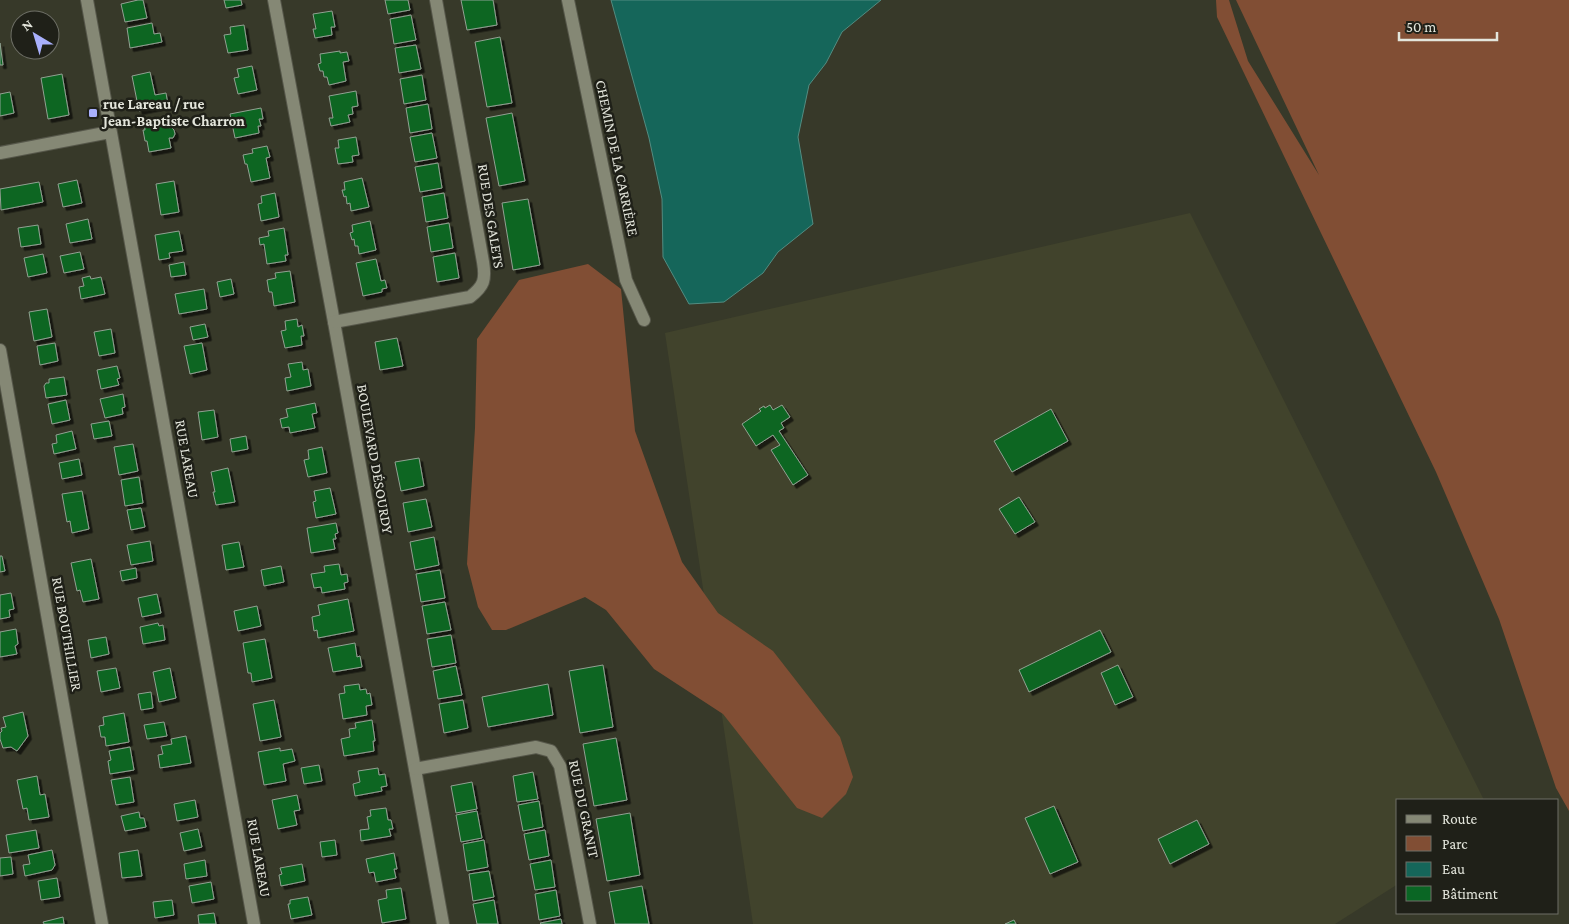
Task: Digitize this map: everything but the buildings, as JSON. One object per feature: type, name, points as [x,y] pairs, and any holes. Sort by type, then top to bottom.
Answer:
[{"type":"street","name":"RUE LAREAU","points":[[87,0],[254,924]]},
{"type":"street","name":"BOULEVARD DÉSOURDY","points":[[274,0],[443,924]]},
{"type":"street","name":"RUE DES GALETS","points":[[334,322],[470,296],[483,284],[485,273],[436,0]]},
{"type":"street","name":"CHEMIN DE LA CARRIÈRE","points":[[568,0],[626,280],[644,320]]},
{"type":"street","points":[[0,153],[110,132]]},
{"type":"street","name":"RUE BOUTHILLIER","points":[[0,350],[102,924]]},
{"type":"street","name":"RUE DU GRANIT","points":[[414,769],[536,747],[551,751],[560,766],[590,924]]},
{"type":"shaded area","points":[[1190,213],[1483,799],[1396,799],[1396,885],[1335,924],[753,924],[665,333]]},
{"type":"green space","points":[[1216,0],[1229,0],[1248,61],[1319,175],[1236,0],[1569,0],[1569,811],[1556,788],[1499,619],[1436,472],[1217,17]]},
{"type":"green space","points":[[588,264],[621,289],[635,431],[682,562],[718,613],[773,651],[840,737],[853,777],[846,794],[822,818],[797,808],[723,714],[654,669],[606,610],[585,597],[506,630],[492,630],[478,607],[467,564],[475,428],[477,339],[519,280]]},
{"type":"water","points":[[611,0],[881,0],[842,32],[826,63],[809,85],[798,137],[813,224],[778,252],[763,273],[724,302],[689,304],[663,257],[662,199],[649,138]]},
{"type":"place","name":"rue Lareau / rue Jean-Baptiste Charron","points":[[93,113]]}]
